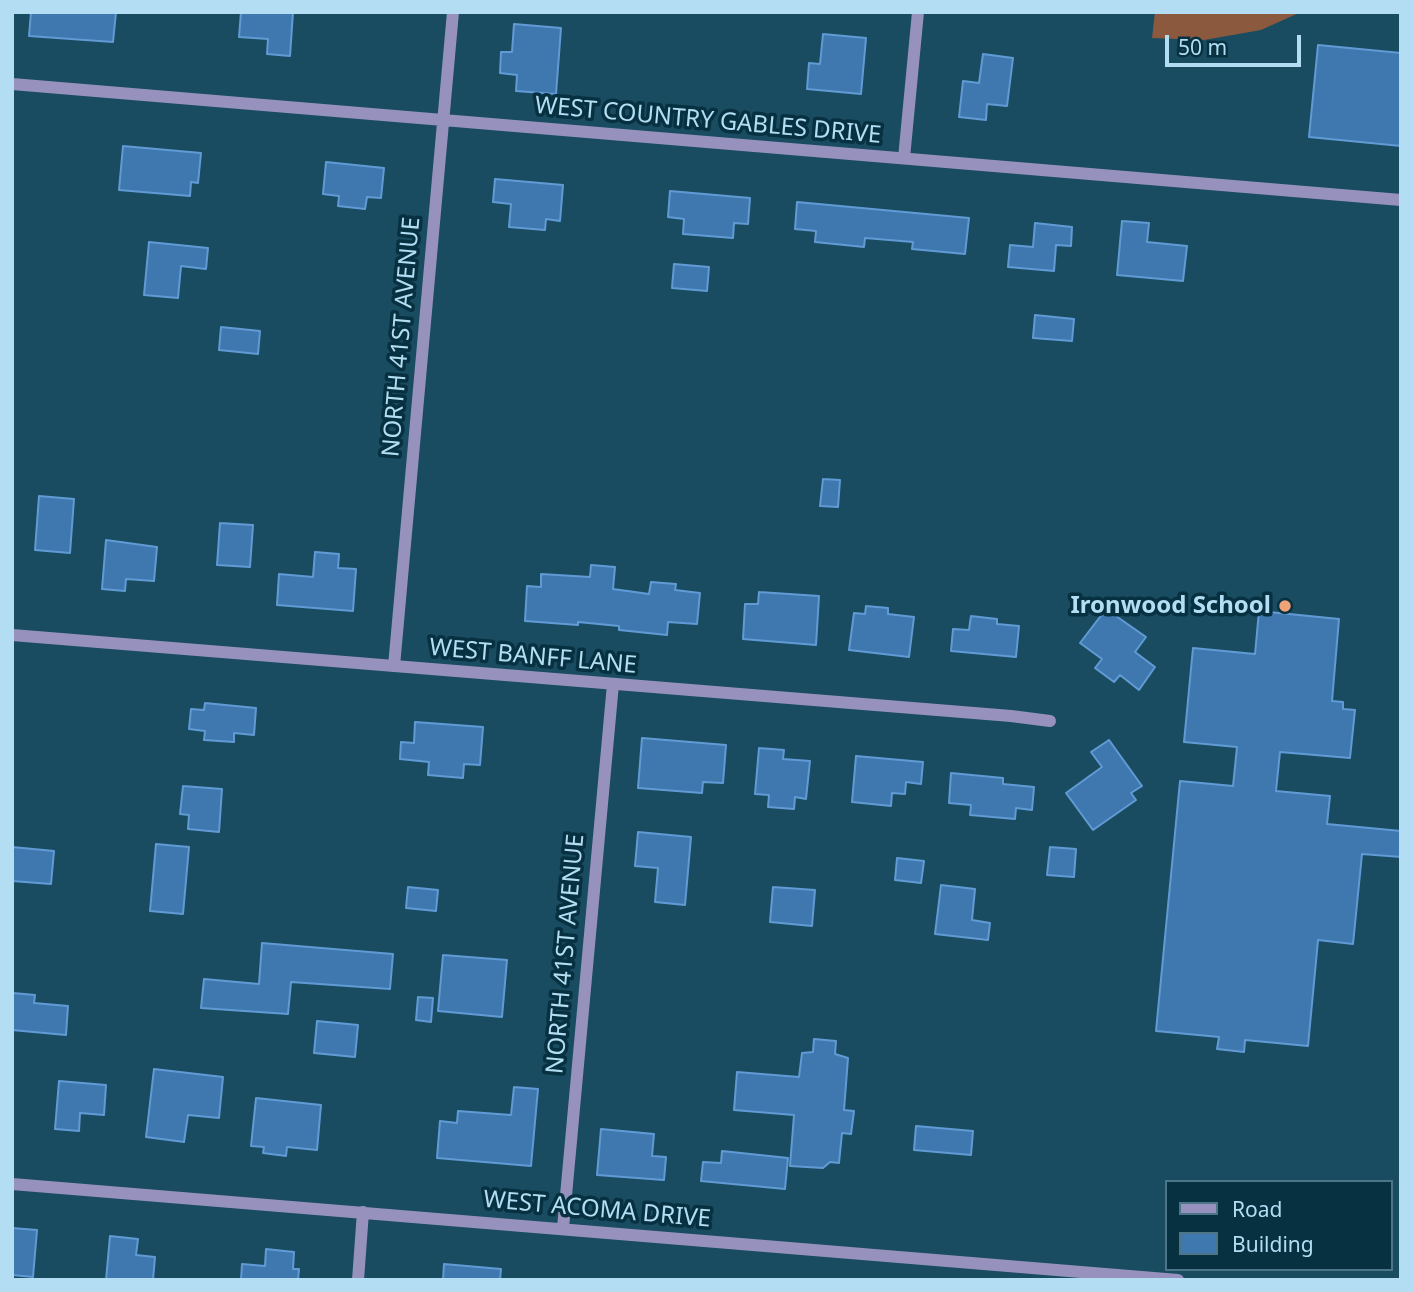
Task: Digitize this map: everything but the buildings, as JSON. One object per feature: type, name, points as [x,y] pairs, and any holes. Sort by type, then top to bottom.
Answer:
[{"type":"street","name":"NORTH 41ST AVENUE","points":[[394,667],[453,12]]},
{"type":"street","points":[[904,158],[918,12]]},
{"type":"street","name":"WEST COUNTRY GABLES DRIVE","points":[[12,84],[1401,200]]},
{"type":"street","name":"WEST BANFF LANE","points":[[12,635],[1050,721]]},
{"type":"street","name":"NORTH 41ST AVENUE","points":[[563,1228],[613,684]]},
{"type":"street","name":"WEST ACOMA DRIVE","points":[[12,1184],[1178,1280]]},
{"type":"street","points":[[358,1280],[363,1212]]},
{"type":"shaded area","points":[[1155,12],[1301,12],[1261,30],[1204,40],[1152,38]]},
{"type":"place","name":"Ironwood School","points":[[1285,606]]}]
